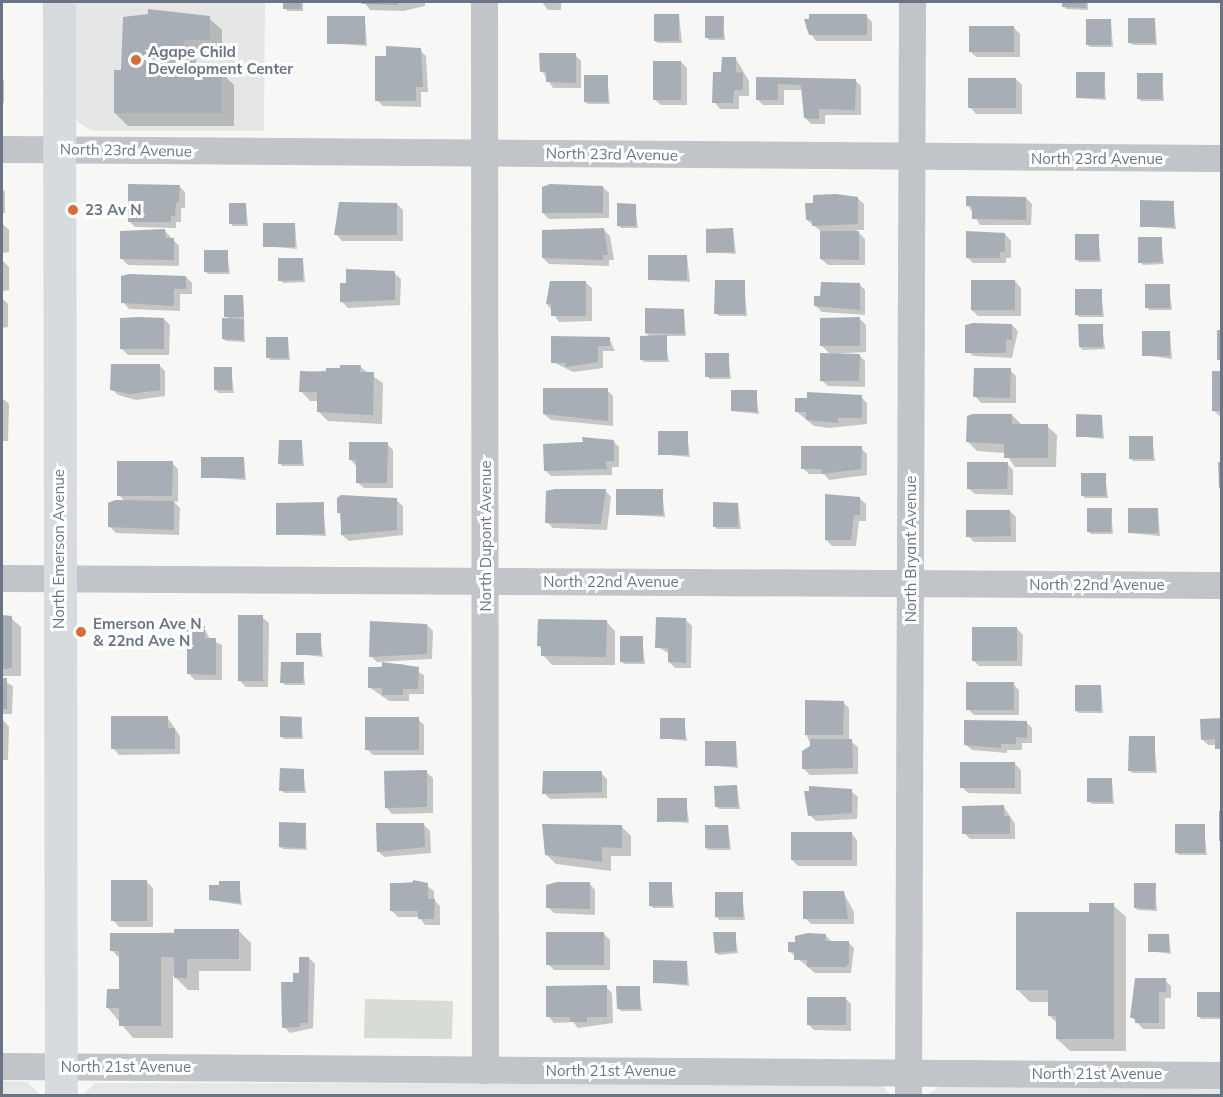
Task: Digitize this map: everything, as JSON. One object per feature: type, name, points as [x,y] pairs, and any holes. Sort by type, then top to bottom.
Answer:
[{"type":"street","name":"North Emerson Avenue","points":[[59,2],[61,1081]]},
{"type":"street","name":"North Dupont Avenue","points":[[484,2],[487,583],[485,1070]]},
{"type":"street","name":"North Bryant Avenue","points":[[907,1084],[912,2]]},
{"type":"street","name":"North 23rd Avenue","points":[[2,149],[913,158],[1221,158]]},
{"type":"street","name":"North 22nd Avenue","points":[[2,578],[487,583],[1221,585]]},
{"type":"street","name":"North 21st Avenue","points":[[2,1066],[61,1081],[485,1070],[907,1084],[1221,1075]]},
{"type":"shaded area","points":[[75,2],[265,2],[264,131],[93,131],[79,123],[74,115]]},
{"type":"shaded area","points":[[365,999],[453,1001],[452,1039],[364,1038]]},
{"type":"shaded area","points":[[2,1081],[27,1082],[41,1095],[2,1095]]},
{"type":"shaded area","points":[[96,1083],[881,1084],[890,1095],[81,1096]]},
{"type":"shaded area","points":[[941,1085],[1222,1085],[1221,1096],[926,1096]]},
{"type":"building","points":[[283,2],[301,2],[301,9],[283,9]]},
{"type":"building","points":[[362,2],[398,2],[398,5],[362,4]]},
{"type":"building","points":[[1062,2],[1086,2],[1086,8],[1062,7]]},
{"type":"building","name":"Agape Child Development Center","points":[[148,9],[210,16],[210,40],[184,40],[184,51],[150,51],[150,71],[222,71],[222,113],[114,113],[114,70],[121,70],[123,17],[148,14]]},
{"type":"building","points":[[654,14],[679,14],[679,41],[654,41]]},
{"type":"building","points":[[809,14],[867,14],[867,35],[809,35],[804,19],[809,19]]},
{"type":"building","points":[[327,16],[365,16],[365,44],[327,44]]},
{"type":"building","points":[[705,16],[724,16],[723,38],[705,38]]},
{"type":"building","points":[[1128,18],[1155,18],[1155,43],[1128,43]]},
{"type":"building","points":[[1086,19],[1111,19],[1111,45],[1086,45]]},
{"type":"building","points":[[969,26],[1014,26],[1014,52],[969,52]]},
{"type":"building","points":[[386,46],[421,48],[423,87],[416,87],[416,101],[375,101],[375,56],[386,56]]},
{"type":"building","points":[[539,53],[576,53],[576,83],[546,82],[546,72],[540,72]]},
{"type":"building","points":[[722,57],[736,57],[736,72],[743,73],[743,90],[734,90],[733,103],[712,103],[713,72],[721,72]]},
{"type":"building","points":[[653,61],[681,61],[681,100],[653,100]]},
{"type":"building","points":[[1076,72],[1105,72],[1104,98],[1076,98]]},
{"type":"building","points":[[1137,73],[1163,73],[1162,99],[1137,99]]},
{"type":"building","points":[[584,75],[608,75],[608,102],[584,102]]},
{"type":"building","points":[[756,77],[856,79],[855,110],[819,109],[819,119],[804,118],[801,85],[778,84],[778,100],[756,100]]},
{"type":"building","points":[[968,78],[1016,78],[1016,108],[968,108]]},
{"type":"building","points":[[128,184],[180,185],[179,202],[176,202],[175,216],[171,216],[171,222],[128,222]]},
{"type":"building","points":[[550,184],[603,186],[603,213],[542,213],[542,187]]},
{"type":"building","points":[[836,194],[858,197],[858,224],[812,226],[812,220],[806,220],[805,203],[813,203],[813,195]]},
{"type":"building","points":[[966,196],[1026,197],[1026,220],[972,219],[972,206],[966,206]]},
{"type":"building","points":[[1140,200],[1174,201],[1174,227],[1140,227]]},
{"type":"building","points":[[339,202],[397,203],[397,235],[334,235]]},
{"type":"building","points":[[229,203],[246,203],[246,224],[229,224]]},
{"type":"building","points":[[617,203],[636,204],[636,226],[617,226]]},
{"type":"building","points":[[263,223],[295,223],[295,247],[263,247]]},
{"type":"building","points":[[604,228],[608,255],[603,255],[603,260],[542,258],[542,230]]},
{"type":"building","points":[[733,228],[734,252],[706,253],[706,229]]},
{"type":"building","points":[[165,229],[166,238],[174,238],[174,260],[120,259],[120,231]]},
{"type":"building","points":[[820,231],[859,231],[859,260],[820,259]]},
{"type":"building","points":[[966,231],[1005,233],[1005,252],[1000,252],[1000,258],[966,258]]},
{"type":"building","points":[[1075,234],[1099,234],[1099,260],[1075,260]]},
{"type":"building","points":[[1138,237],[1162,237],[1162,262],[1138,263]]},
{"type":"building","points":[[204,250],[228,250],[228,272],[204,272]]},
{"type":"building","points":[[648,255],[687,255],[687,280],[648,280]]},
{"type":"building","points":[[278,258],[303,258],[303,280],[278,281]]},
{"type":"building","points":[[346,269],[395,271],[395,300],[340,302],[340,283],[346,283]]},
{"type":"building","points":[[129,274],[186,276],[186,289],[174,289],[174,306],[121,303],[121,276]]},
{"type":"building","points":[[715,280],[745,280],[745,314],[714,314]]},
{"type":"building","points":[[971,280],[1015,280],[1015,310],[971,310]]},
{"type":"building","points":[[550,281],[586,281],[586,316],[551,316],[551,304],[546,304]]},
{"type":"building","points":[[821,282],[860,283],[860,310],[814,306],[814,296],[820,296]]},
{"type":"building","points":[[1145,284],[1170,284],[1170,308],[1145,308]]},
{"type":"building","points":[[1075,289],[1102,289],[1102,315],[1075,315]]},
{"type":"building","points":[[224,295],[243,295],[244,317],[224,317]]},
{"type":"building","points":[[645,308],[684,309],[684,334],[645,333]]},
{"type":"building","points":[[860,317],[860,346],[820,346],[820,318]]},
{"type":"building","points":[[120,318],[164,318],[164,349],[120,349]]},
{"type":"building","points":[[222,318],[244,319],[243,340],[222,339]]},
{"type":"building","points":[[973,323],[1012,324],[1012,340],[1006,340],[1006,353],[965,353],[965,325]]},
{"type":"building","points":[[1078,324],[1103,324],[1103,347],[1079,347]]},
{"type":"building","points":[[1217,330],[1222,330],[1222,360],[1217,360]]},
{"type":"building","points":[[1142,331],[1170,331],[1170,356],[1142,356]]},
{"type":"building","points":[[667,335],[667,360],[640,360],[640,336]]},
{"type":"building","points":[[551,336],[610,337],[610,346],[598,346],[598,362],[566,367],[566,363],[551,363]]},
{"type":"building","points":[[266,337],[288,337],[288,358],[266,358]]},
{"type":"building","points":[[705,353],[729,353],[729,377],[705,377]]},
{"type":"building","points":[[820,353],[860,354],[859,381],[820,381]]},
{"type":"building","points":[[111,364],[160,364],[160,390],[129,394],[110,390]]},
{"type":"building","points":[[340,365],[361,365],[360,372],[374,372],[373,415],[317,412],[317,392],[299,392],[300,371],[326,372],[326,368],[340,368]]},
{"type":"building","points":[[214,367],[232,367],[232,390],[214,390]]},
{"type":"building","points":[[974,368],[1011,368],[1010,398],[973,397]]},
{"type":"building","points":[[1212,371],[1222,371],[1222,411],[1212,411]]},
{"type":"building","points":[[543,388],[608,388],[608,421],[543,414]]},
{"type":"building","points":[[731,390],[757,390],[757,412],[731,411]]},
{"type":"building","points":[[807,392],[862,395],[862,418],[838,418],[838,423],[806,420],[806,412],[795,412],[795,398],[807,398]]},
{"type":"building","points":[[1012,414],[1012,424],[1048,424],[1048,458],[1004,458],[1004,444],[966,442],[967,416]]},
{"type":"building","points":[[1076,414],[1102,415],[1102,437],[1076,437]]},
{"type":"building","points":[[658,431],[688,431],[688,455],[658,455]]},
{"type":"building","points":[[1129,436],[1153,436],[1153,459],[1129,459]]},
{"type":"building","points":[[582,437],[614,440],[614,461],[606,461],[607,469],[544,471],[543,444],[583,442]]},
{"type":"building","points":[[279,440],[302,440],[302,464],[278,464]]},
{"type":"building","points":[[349,442],[388,442],[387,483],[356,483],[356,460],[349,460]]},
{"type":"building","points":[[801,446],[862,446],[861,469],[822,474],[822,469],[801,469]]},
{"type":"building","points":[[201,457],[244,457],[244,478],[201,478]]},
{"type":"building","points":[[117,461],[173,461],[172,496],[117,496]]},
{"type":"building","points":[[967,462],[1008,462],[1007,489],[967,489]]},
{"type":"building","points":[[1218,462],[1222,462],[1222,488],[1219,488]]},
{"type":"building","points":[[1081,473],[1106,473],[1106,496],[1081,496]]},
{"type":"building","points":[[606,489],[601,524],[545,523],[546,491]]},
{"type":"building","points":[[616,489],[663,489],[663,515],[616,515]]},
{"type":"building","points":[[825,494],[860,497],[860,515],[854,515],[851,540],[825,540]]},
{"type":"building","points":[[341,495],[397,498],[397,530],[341,535],[341,513],[337,513],[337,498]]},
{"type":"building","points":[[115,500],[174,501],[174,530],[108,527],[108,503]]},
{"type":"building","points":[[324,502],[324,534],[276,535],[276,503]]},
{"type":"building","points":[[713,502],[738,503],[738,527],[713,527]]},
{"type":"building","points":[[1087,508],[1112,508],[1111,532],[1087,532]]},
{"type":"building","points":[[1128,508],[1158,508],[1158,533],[1128,533]]},
{"type":"building","points":[[966,510],[1010,510],[1011,536],[966,537]]},
{"type":"building","points":[[2,615],[12,616],[12,667],[7,669],[2,669]]},
{"type":"building","points":[[238,615],[263,615],[263,681],[238,681]]},
{"type":"building","points":[[656,617],[686,618],[686,663],[668,662],[668,648],[655,648]]},
{"type":"building","points":[[538,619],[607,620],[606,657],[541,656],[541,646],[537,646]]},
{"type":"building","points":[[370,621],[427,624],[427,654],[369,657]]},
{"type":"building","points":[[187,626],[205,626],[205,638],[216,638],[216,675],[187,674]]},
{"type":"building","points":[[972,627],[1017,627],[1017,661],[972,661]]},
{"type":"building","points":[[296,633],[321,633],[321,655],[296,655]]},
{"type":"building","points":[[620,636],[643,636],[643,662],[620,662]]},
{"type":"building","points":[[281,662],[304,662],[303,683],[280,683]]},
{"type":"building","points":[[382,662],[419,667],[418,689],[403,689],[403,695],[382,695],[382,688],[368,688],[368,667],[382,667]]},
{"type":"building","points":[[2,678],[7,678],[7,709],[2,709]]},
{"type":"building","points":[[966,682],[1014,682],[1014,710],[966,710]]},
{"type":"building","points":[[1075,685],[1101,685],[1101,711],[1075,711]]},
{"type":"building","points":[[805,700],[844,701],[843,735],[805,735]]},
{"type":"building","points":[[111,716],[168,716],[168,728],[175,728],[175,749],[111,749]]},
{"type":"building","points":[[280,716],[302,717],[301,737],[280,737]]},
{"type":"building","points":[[365,717],[419,717],[419,750],[365,750]]},
{"type":"building","points":[[660,718],[685,718],[685,739],[660,739]]},
{"type":"building","points":[[1222,718],[1222,749],[1215,749],[1215,739],[1201,740],[1200,719]]},
{"type":"building","points":[[964,720],[1027,721],[1027,738],[1016,737],[1016,744],[1001,744],[1001,748],[964,745]]},
{"type":"building","points":[[1129,736],[1155,736],[1155,771],[1128,771]]},
{"type":"building","points":[[810,739],[852,739],[853,768],[802,769],[802,751],[810,746]]},
{"type":"building","points":[[705,741],[736,741],[736,766],[705,766]]},
{"type":"building","points":[[960,762],[1015,762],[1015,788],[960,788]]},
{"type":"building","points":[[280,768],[304,769],[304,791],[279,791]]},
{"type":"building","points":[[427,770],[427,807],[385,808],[384,771]]},
{"type":"building","points":[[543,771],[602,771],[602,792],[542,794]]},
{"type":"building","points":[[1087,778],[1112,778],[1112,802],[1087,802]]},
{"type":"building","points":[[737,785],[738,807],[715,807],[714,786]]},
{"type":"building","points":[[809,786],[852,789],[852,813],[808,816],[804,791],[809,791]]},
{"type":"building","points":[[657,798],[687,798],[687,821],[657,822]]},
{"type":"building","points":[[1004,805],[1004,816],[1010,816],[1010,834],[962,834],[962,806]]},
{"type":"building","points":[[1219,811],[1222,811],[1222,841],[1219,841]]},
{"type":"building","points":[[279,822],[306,823],[305,848],[279,847]]},
{"type":"building","points":[[376,823],[424,823],[425,847],[377,852]]},
{"type":"building","points":[[542,824],[622,825],[622,848],[602,847],[602,862],[545,855]]},
{"type":"building","points":[[1175,824],[1205,824],[1205,853],[1175,853]]},
{"type":"building","points":[[705,825],[728,825],[729,848],[705,848]]},
{"type":"building","points":[[791,832],[852,832],[852,860],[791,860]]},
{"type":"building","points":[[111,880],[147,880],[147,921],[111,921]]},
{"type":"building","points":[[413,880],[428,883],[428,899],[435,899],[434,919],[418,919],[418,911],[390,911],[390,883],[413,883]]},
{"type":"building","points":[[219,881],[240,881],[240,903],[209,900],[209,885],[219,885]]},
{"type":"building","points":[[557,882],[590,882],[590,909],[546,908],[546,885]]},
{"type":"building","points":[[649,882],[672,882],[672,906],[649,906]]},
{"type":"building","points":[[1134,883],[1156,883],[1155,909],[1134,908]]},
{"type":"building","points":[[803,891],[844,891],[848,919],[803,919]]},
{"type":"building","points":[[715,892],[743,892],[743,917],[715,917]]},
{"type":"building","points":[[1089,903],[1114,903],[1114,1039],[1056,1039],[1056,1016],[1048,1016],[1048,990],[1016,990],[1016,912],[1089,912]]},
{"type":"building","points":[[174,929],[239,929],[239,959],[187,959],[187,978],[174,978],[174,957],[161,957],[161,1026],[119,1026],[119,1008],[106,1008],[107,989],[119,989],[119,951],[110,951],[110,933],[174,933]]},
{"type":"building","points":[[546,932],[604,932],[604,965],[546,965]]},
{"type":"building","points":[[713,932],[736,932],[736,951],[715,953]]},
{"type":"building","points":[[808,933],[826,934],[825,941],[849,941],[849,963],[845,967],[807,967],[807,960],[794,960],[794,952],[788,952],[788,942],[795,942],[795,936]]},
{"type":"building","points":[[1148,934],[1169,934],[1169,952],[1148,952]]},
{"type":"building","points":[[299,957],[309,957],[308,1023],[300,1023],[300,1027],[282,1028],[281,982],[293,982],[293,973],[299,973]]},
{"type":"building","points":[[653,960],[687,961],[687,984],[653,983]]},
{"type":"building","points":[[1135,978],[1166,978],[1166,992],[1159,992],[1159,1023],[1135,1023],[1135,1018],[1130,1018]]},
{"type":"building","points":[[607,985],[607,1017],[587,1017],[587,1022],[570,1022],[570,1017],[546,1017],[546,986]]},
{"type":"building","points":[[616,986],[640,986],[640,1009],[617,1009]]},
{"type":"building","points":[[1197,992],[1222,992],[1222,1017],[1197,1017]]},
{"type":"building","points":[[807,997],[846,997],[846,1025],[807,1025]]},
{"type":"place","name":"Agape Child Development Center","points":[[136,60]]},
{"type":"place","name":"23 Av N","points":[[73,210]]},
{"type":"place","name":"Emerson Ave N & 22nd Ave N","points":[[81,632]]}]
